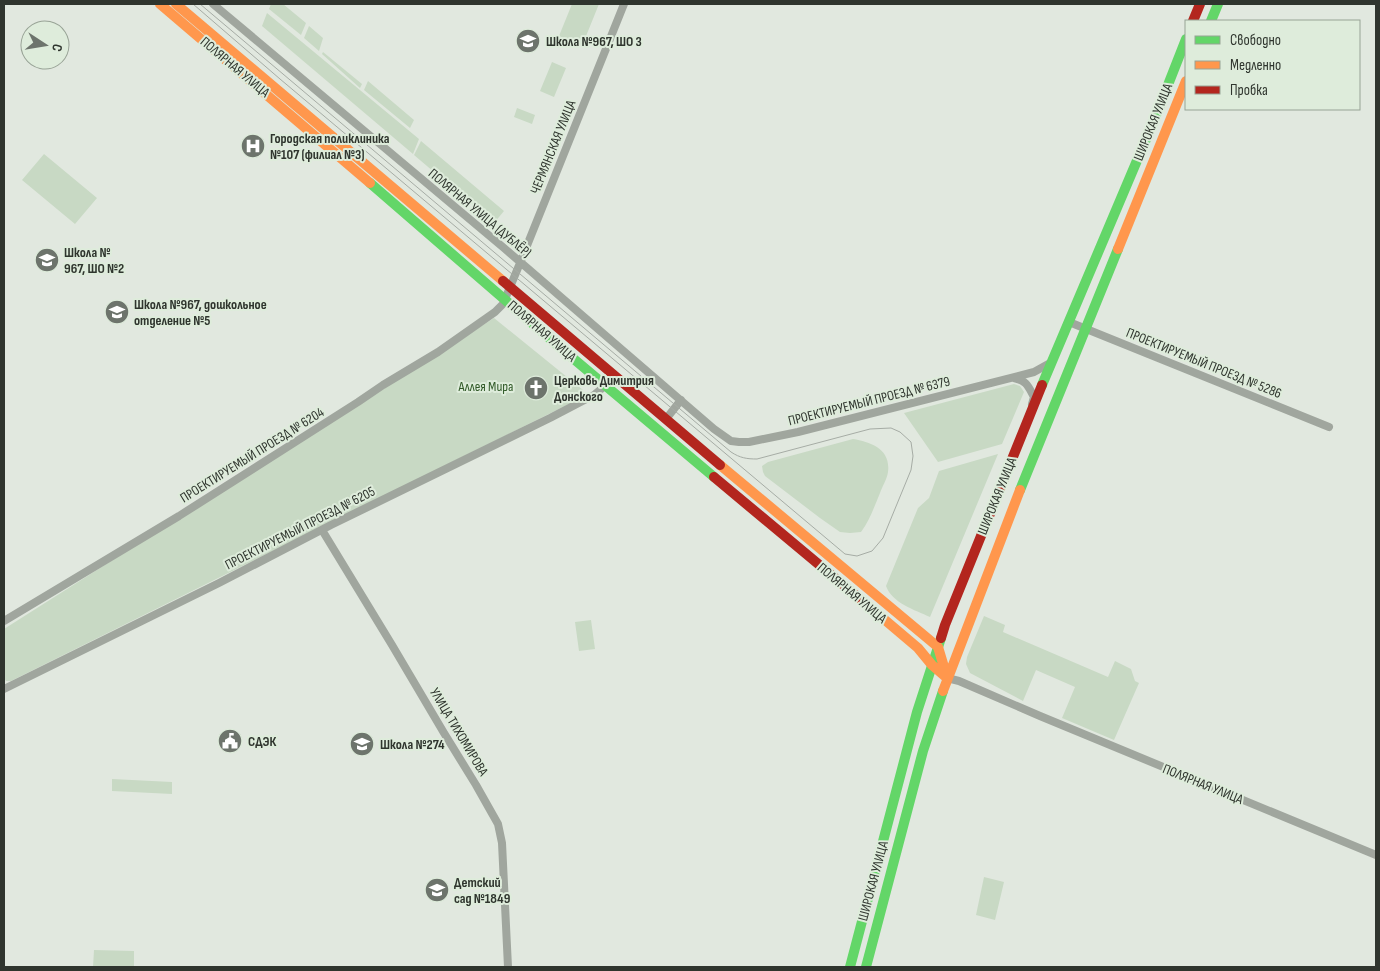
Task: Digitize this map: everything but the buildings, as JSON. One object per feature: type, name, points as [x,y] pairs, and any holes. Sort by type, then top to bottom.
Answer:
[{"type":"main road","name":"ПОЛЯРНАЯ УЛИЦА","points":[[160,4],[441,242],[504,299],[918,648],[932,666],[947,678]]},
{"type":"main road","name":"ПОЛЯРНАЯ УЛИЦА","points":[[176,4],[509,287],[938,647]]},
{"type":"main road","points":[[1193,20],[1200,4]]},
{"type":"main road","points":[[1211,20],[1216,4]]},
{"type":"main road","name":"ШИРОКАЯ УЛИЦА","points":[[850,967],[915,719],[945,625],[1028,419],[1185,41]]},
{"type":"main road","name":"ШИРОКАЯ УЛИЦА","points":[[866,967],[923,751],[947,678],[1001,538],[1185,84]]},
{"type":"main road","points":[[938,647],[947,678]]},
{"type":"street","name":"ПОЛЯРНАЯ УЛИЦА (ДУБЛЁР)","points":[[213,4],[714,429],[731,441]]},
{"type":"street","name":"ЧЕРМЯНСКАЯ УЛИЦА","points":[[504,299],[624,4]]},
{"type":"street","name":"ПРОЕКТИРУЕМЫЙ ПРОЕЗД № 6204","points":[[4,621],[179,516],[382,385],[438,352],[500,308],[504,299]]},
{"type":"street","name":"ПРОЕКТИРУЕМЫЙ ПРОЕЗД № 5286","points":[[1069,322],[1329,428]]},
{"type":"street","name":"ПРОЕКТИРУЕМЫЙ ПРОЕЗД № 6379","points":[[731,441],[749,442],[798,432],[1034,372],[1052,362]]},
{"type":"street","points":[[1012,378],[1023,380],[1034,397],[1028,419]]},
{"type":"street","name":"ПРОЕКТИРУЕМЫЙ ПРОЕЗД № 6205","points":[[4,689],[219,584],[322,530],[550,418],[594,395],[606,385]]},
{"type":"street","points":[[666,419],[681,400]]},
{"type":"street","name":"УЛИЦА ТИХОМИРОВА","points":[[322,530],[392,644],[498,824],[502,843],[508,967]]},
{"type":"street","name":"ПОЛЯРНАЯ УЛИЦА","points":[[947,678],[959,681],[1376,855]]},
{"type":"green space","points":[[271,4],[283,4],[306,23],[301,35],[269,9]]},
{"type":"green space","points":[[572,4],[599,4],[582,46],[559,36]]},
{"type":"green space","points":[[267,13],[419,139],[413,154],[262,26]]},
{"type":"green space","points":[[309,26],[323,38],[319,51],[304,38]]},
{"type":"green space","points":[[323,52],[362,84],[360,88],[322,54]]},
{"type":"green space","points":[[552,62],[566,68],[554,97],[540,91]]},
{"type":"green space","points":[[368,81],[414,120],[410,128],[364,90]]},
{"type":"green space","points":[[517,108],[535,115],[532,124],[514,117]]},
{"type":"green space","points":[[421,141],[504,211],[494,223],[414,155]]},
{"type":"green space","points":[[44,154],[97,198],[75,224],[22,180]]},
{"type":"green space","name":"Аллея Мира","points":[[494,318],[583,390],[583,397],[11,681],[6,681],[4,678],[4,629]]},
{"type":"green space","points":[[1014,384],[1020,386],[1024,392],[1002,444],[938,462],[904,413]]},
{"type":"green space","points":[[853,439],[866,442],[878,448],[883,452],[888,464],[886,480],[861,532],[840,532],[765,476],[763,472],[762,466],[768,462]]},
{"type":"green space","points":[[998,454],[930,617],[911,609],[893,597],[886,586],[918,508],[929,498],[939,471]]},
{"type":"green space","points":[[984,616],[1005,625],[1003,632],[1108,677],[1115,661],[1131,669],[1135,681],[1139,683],[1114,740],[1062,718],[1075,687],[1036,670],[1023,701],[970,673],[966,664],[967,657]]},
{"type":"green space","points":[[591,620],[595,649],[579,651],[575,622]]},
{"type":"green space","points":[[112,779],[172,782],[172,794],[112,791]]},
{"type":"green space","points":[[984,877],[1004,882],[995,920],[976,915]]},
{"type":"green space","points":[[94,950],[134,951],[134,967],[93,967]]},
{"type":"tram line","points":[[193,4],[845,554],[857,556],[872,551],[883,538],[911,470],[913,456],[911,442],[900,432],[891,428],[870,429],[757,459],[744,458],[734,454],[200,4]]},
{"type":"traffic: fast","points":[[1211,20],[1218,4]]},
{"type":"traffic: fast","points":[[1042,385],[1155,118],[1185,42]]},
{"type":"traffic: fast","points":[[370,183],[556,344],[714,477]]},
{"type":"traffic: fast","points":[[1020,490],[1118,249]]},
{"type":"traffic: fast","points":[[850,967],[917,712],[941,638]]},
{"type":"traffic: fast","points":[[866,967],[923,751],[943,691]]},
{"type":"traffic: slow","points":[[160,4],[370,183]]},
{"type":"traffic: slow","points":[[176,4],[503,281]]},
{"type":"traffic: slow","points":[[1118,249],[1185,83]]},
{"type":"traffic: slow","points":[[720,465],[938,647],[947,677]]},
{"type":"traffic: slow","points":[[943,691],[1020,490]]},
{"type":"traffic: slow","points":[[859,598],[918,648],[932,665],[947,678]]},
{"type":"traffic: jam","points":[[1193,20],[1200,4]]},
{"type":"traffic: jam","points":[[503,281],[720,465]]},
{"type":"traffic: jam","points":[[941,638],[1042,385]]},
{"type":"traffic: jam","points":[[714,477],[859,598]]},
{"type":"place","name":"Школа №967, ШО 3","points":[[528,41]]},
{"type":"place","name":"Городская поликлиника №107 (филиал №3)","points":[[253,146]]},
{"type":"place","name":"Школа № 967, ШО №2","points":[[47,260]]},
{"type":"place","name":"Школа №967, дошкольное отделение №5","points":[[117,312]]},
{"type":"place","name":"Церковь Димитрия Донского","points":[[536,388]]},
{"type":"place","name":"СДЭК","points":[[230,741]]},
{"type":"place","name":"Школа №274","points":[[362,744]]},
{"type":"place","name":"Детский сад №1849","points":[[437,890]]}]
